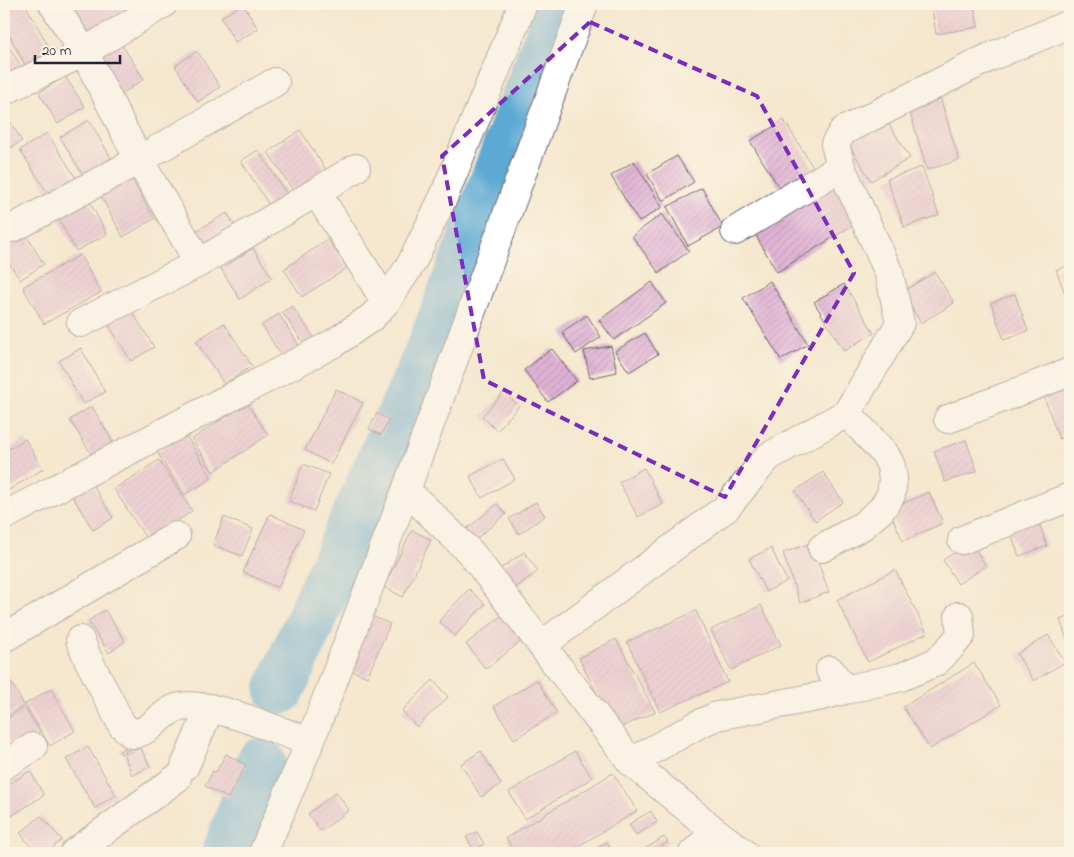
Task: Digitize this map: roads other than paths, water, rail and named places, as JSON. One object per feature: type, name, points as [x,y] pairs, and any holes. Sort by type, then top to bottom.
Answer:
[{"type":"street","points":[[53,4],[84,52],[139,160],[199,263]]},
{"type":"street","points":[[4,91],[84,52],[163,4]]},
{"type":"street","points":[[4,516],[334,343],[372,317],[386,302],[411,264],[443,198],[523,4]]},
{"type":"street","points":[[263,853],[302,739],[406,490],[584,4]]},
{"type":"street","points":[[542,645],[726,508],[768,457],[848,413],[900,323],[889,273],[841,167],[835,144],[842,131],[990,57],[1070,24]]},
{"type":"street","points":[[13,228],[139,160],[275,82]]},
{"type":"street","points":[[735,231],[841,167]]},
{"type":"street","points":[[81,323],[199,263],[356,168]]},
{"type":"street","points":[[317,193],[386,302]]},
{"type":"street","points":[[948,419],[1070,372]]},
{"type":"street","points":[[822,548],[862,526],[881,510],[891,495],[894,479],[885,454],[848,413]]},
{"type":"street","points":[[406,490],[472,553],[631,762],[744,853]]},
{"type":"street","points":[[962,540],[1070,498]]},
{"type":"street","points":[[4,638],[176,536]]},
{"type":"street","points":[[631,762],[698,724],[717,716],[822,696],[837,680],[901,677],[936,662],[961,635],[959,616]]},
{"type":"street","points":[[80,640],[122,725],[132,734],[141,733],[174,709],[191,706],[210,708],[244,718],[302,739]]},
{"type":"street","points":[[74,853],[181,772],[210,708]]},
{"type":"street","points":[[4,765],[33,747]]},
{"type":"street","points":[[693,853],[716,832]]},
{"type":"waterway","points":[[280,689],[434,343],[562,4]]},
{"type":"waterway","points":[[227,853],[261,763]]}]
